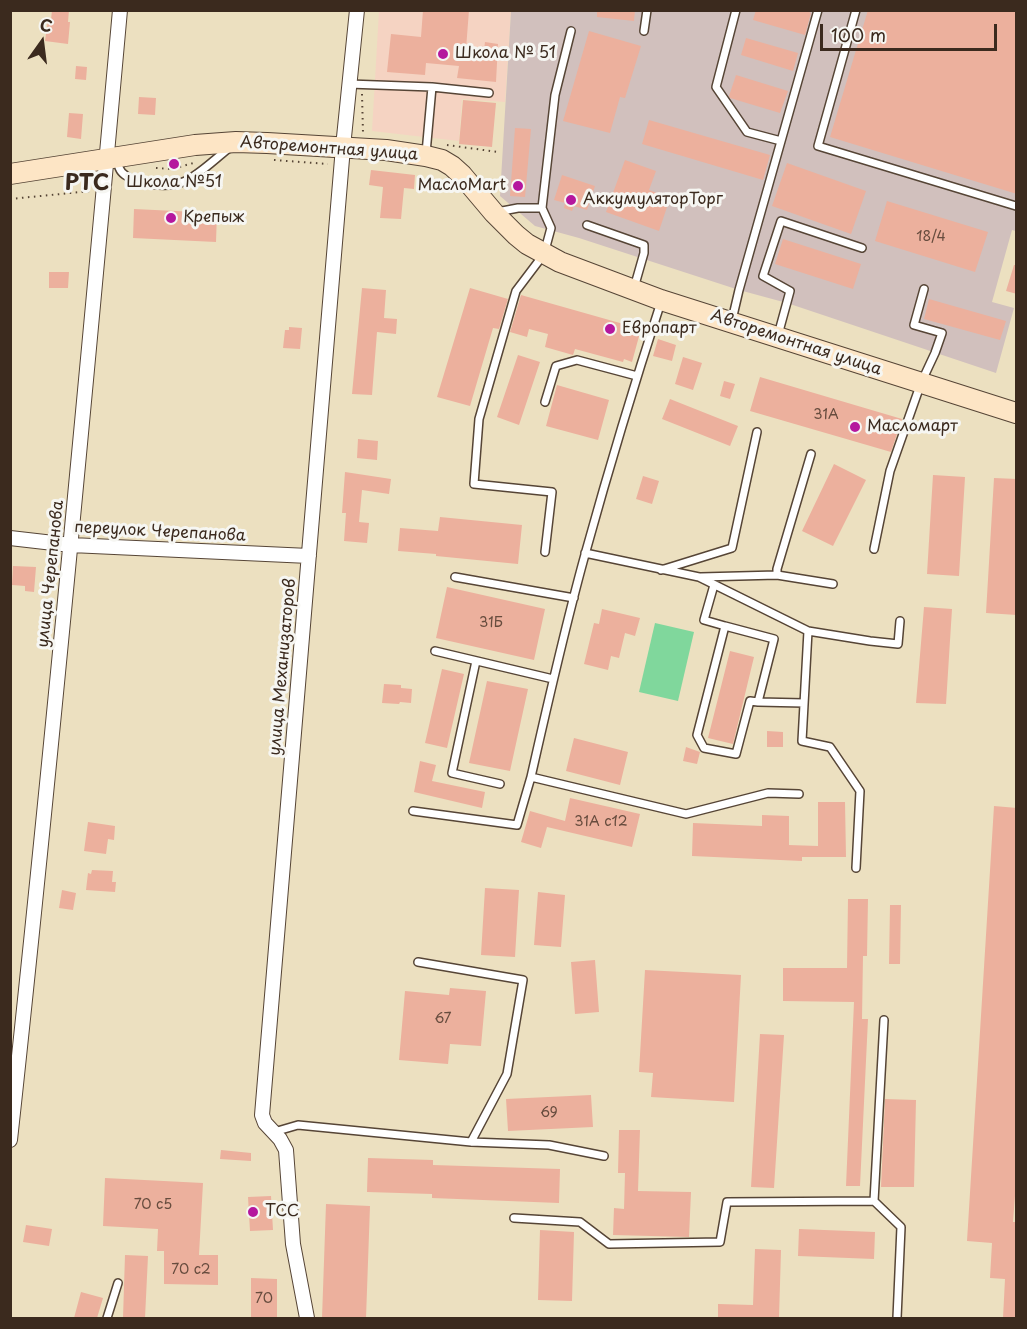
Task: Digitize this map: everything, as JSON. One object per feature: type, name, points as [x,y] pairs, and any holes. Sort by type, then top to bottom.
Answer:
[{"type":"street","name":"улица Черепанова","points":[[10,1140],[13,1090],[71,545],[104,189],[112,157],[120,10]]},
{"type":"street","name":"улица Механизаторов","points":[[307,1318],[293,1244],[286,1150],[274,1131],[265,1123],[262,1115],[343,147],[357,10]]},
{"type":"street","name":"Авторемонтная улица","points":[[10,174],[195,145],[236,142],[386,150],[426,156],[442,160],[452,166],[494,213],[527,244],[583,271],[731,323],[1017,413]]},
{"type":"street","name":"переулок Черепанова","points":[[10,538],[71,545],[309,556]]},
{"type":"lane","points":[[644,31],[647,10]]},
{"type":"lane","points":[[736,10],[716,87],[747,132],[781,141]]},
{"type":"lane","points":[[731,323],[818,10]]},
{"type":"lane","points":[[856,10],[818,146],[1017,206]]},
{"type":"lane","points":[[545,552],[552,492],[474,484],[479,419],[516,291],[544,254],[551,228],[542,208],[555,95],[571,32]]},
{"type":"lane","points":[[349,84],[432,87],[489,93]]},
{"type":"lane","points":[[426,156],[432,87]]},
{"type":"lane","points":[[112,157],[125,176],[142,183],[160,185],[182,183],[236,142]]},
{"type":"lane","points":[[494,213],[518,208],[542,208]]},
{"type":"lane","points":[[777,337],[790,291],[763,276],[781,222],[862,248]]},
{"type":"lane","points":[[586,225],[644,245],[645,253],[633,290]]},
{"type":"lane","points":[[874,549],[890,471],[921,383],[942,333],[914,325],[924,289]]},
{"type":"lane","points":[[413,811],[517,825],[531,777],[585,553],[662,300]]},
{"type":"lane","points":[[545,402],[556,366],[578,360],[637,376]]},
{"type":"lane","points":[[660,570],[732,548],[757,432]]},
{"type":"lane","points":[[777,575],[811,454]]},
{"type":"lane","points":[[585,553],[699,578],[808,631],[898,644],[900,621]]},
{"type":"lane","points":[[699,578],[777,575],[833,584]]},
{"type":"lane","points":[[455,577],[574,598]]},
{"type":"lane","points":[[714,585],[704,620],[774,639],[758,702]]},
{"type":"lane","points":[[725,626],[697,735],[704,748],[736,754],[750,701],[804,703]]},
{"type":"lane","points":[[808,631],[802,741],[830,747],[860,791],[856,868]]},
{"type":"lane","points":[[435,651],[554,679]]},
{"type":"lane","points":[[476,661],[452,773],[500,783]]},
{"type":"lane","points":[[531,777],[686,814],[768,793],[799,794]]},
{"type":"lane","points":[[418,962],[523,980],[507,1074],[471,1142]]},
{"type":"lane","points":[[874,1201],[884,1020]]},
{"type":"lane","points":[[274,1131],[298,1125],[471,1142],[549,1145],[604,1155]]},
{"type":"lane","points":[[514,1218],[580,1222],[609,1244],[720,1242],[727,1202],[874,1201],[901,1227],[897,1318]]},
{"type":"lane","points":[[107,1318],[118,1283]]},
{"type":"path","points":[[151,168],[172,169],[219,156]]},
{"type":"path","points":[[265,160],[322,164]]},
{"type":"path","points":[[10,199],[104,189]]},
{"type":"shaded area","name":"Школа № 51","points":[[379,11],[511,11],[505,102],[462,99],[459,141],[372,131]]},
{"type":"shaded area","points":[[511,11],[1016,11],[1016,231],[1012,230],[992,302],[1014,308],[996,373],[787,303],[535,226],[500,196]]},
{"type":"green space","points":[[655,623],[694,632],[678,701],[639,692]]},
{"type":"building","points":[[52,10],[69,10],[68,44],[45,41]]},
{"type":"building","points":[[423,10],[469,10],[466,49],[484,50],[485,42],[498,44],[496,82],[457,78],[459,66],[426,63],[425,75],[387,72],[391,34],[421,37]]},
{"type":"building","points":[[597,10],[635,10],[634,21],[597,17]]},
{"type":"building","points":[[756,10],[805,10],[811,13],[805,35],[753,20]]},
{"type":"building","points":[[868,10],[1017,10],[1017,194],[830,137]]},
{"type":"building","points":[[589,31],[641,46],[625,98],[620,97],[610,133],[563,121]]},
{"type":"building","points":[[746,38],[798,53],[793,71],[741,55]]},
{"type":"building","points":[[76,66],[87,67],[86,80],[75,79]]},
{"type":"building","points":[[736,75],[788,91],[780,113],[730,98]]},
{"type":"building","points":[[139,97],[156,98],[155,115],[138,114]]},
{"type":"building","points":[[463,100],[496,103],[492,147],[459,144]]},
{"type":"building","points":[[69,113],[83,114],[81,139],[67,137]]},
{"type":"building","points":[[649,120],[770,155],[763,180],[642,144]]},
{"type":"building","points":[[515,128],[531,129],[525,197],[510,196]]},
{"type":"building","points":[[625,160],[656,171],[649,190],[670,198],[659,231],[606,212]]},
{"type":"building","points":[[787,163],[866,191],[851,234],[772,206]]},
{"type":"building","points":[[371,170],[415,175],[414,189],[404,188],[401,219],[380,218],[383,187],[369,185]]},
{"type":"building","points":[[562,175],[595,186],[587,210],[574,206],[572,211],[564,208],[565,203],[554,200]]},
{"type":"building","points":[[887,201],[988,232],[975,272],[875,241]]},
{"type":"building","points":[[134,209],[217,213],[216,242],[133,238]]},
{"type":"building","points":[[783,239],[861,264],[853,289],[775,264]]},
{"type":"building","points":[[1014,265],[1017,265],[1017,294],[1006,291]]},
{"type":"building","points":[[49,272],[69,272],[68,288],[49,288]]},
{"type":"building","points":[[362,288],[386,290],[384,318],[397,319],[396,334],[377,332],[372,395],[352,394]]},
{"type":"building","points":[[470,288],[508,299],[499,329],[493,328],[470,406],[437,397]]},
{"type":"building","points":[[521,295],[641,329],[632,362],[624,359],[623,362],[575,349],[573,355],[545,347],[548,334],[529,329],[527,337],[510,332]]},
{"type":"building","points":[[929,299],[1006,321],[1000,340],[924,319]]},
{"type":"building","points":[[289,327],[302,328],[300,349],[283,348],[285,330],[289,330]]},
{"type":"building","points":[[658,339],[676,345],[672,361],[653,356]]},
{"type":"building","points":[[518,355],[540,362],[519,425],[497,417]]},
{"type":"building","points":[[683,357],[702,363],[693,390],[675,384]]},
{"type":"building","points":[[760,377],[902,419],[891,452],[750,411]]},
{"type":"building","points":[[724,381],[735,384],[730,399],[720,396]]},
{"type":"building","points":[[557,385],[609,400],[598,440],[546,426]]},
{"type":"building","points":[[670,399],[738,426],[730,446],[662,419]]},
{"type":"building","points":[[358,439],[378,441],[377,460],[357,458]]},
{"type":"building","points":[[834,464],[866,480],[833,546],[802,531]]},
{"type":"building","points":[[345,472],[391,479],[389,494],[362,490],[359,522],[369,523],[367,543],[344,541],[346,513],[342,513]]},
{"type":"building","points":[[933,475],[965,477],[959,576],[927,574]]},
{"type":"building","points":[[643,476],[659,481],[652,504],[636,499]]},
{"type":"building","points":[[994,478],[1017,479],[1017,615],[986,613]]},
{"type":"building","points":[[440,517],[522,525],[518,564],[398,551],[400,528],[438,531]]},
{"type":"building","points":[[13,566],[36,567],[34,592],[25,591],[25,586],[12,585]]},
{"type":"building","points":[[447,587],[545,609],[534,660],[436,638]]},
{"type":"building","points":[[924,607],[952,609],[946,704],[916,703]]},
{"type":"building","points":[[602,609],[640,618],[635,636],[625,633],[619,658],[611,656],[608,670],[584,664],[594,623],[599,624]]},
{"type":"building","points":[[730,651],[754,657],[733,744],[708,738]]},
{"type":"building","points":[[442,669],[464,674],[447,748],[425,743]]},
{"type":"building","points":[[487,681],[528,689],[510,771],[469,763]]},
{"type":"building","points":[[384,684],[401,685],[401,688],[412,689],[411,703],[382,703]]},
{"type":"building","points":[[767,731],[783,732],[783,747],[767,747]]},
{"type":"building","points":[[574,738],[628,752],[620,785],[566,771]]},
{"type":"building","points":[[686,747],[700,752],[697,764],[683,761]]},
{"type":"building","points":[[420,761],[436,765],[432,781],[485,792],[482,808],[414,792]]},
{"type":"building","points":[[570,798],[640,814],[632,847],[547,827],[541,848],[521,842],[530,811],[565,821]]},
{"type":"building","points":[[818,802],[845,802],[846,857],[802,857],[802,861],[692,856],[693,823],[762,826],[762,815],[789,816],[789,845],[818,846]]},
{"type":"building","points":[[994,806],[1017,808],[1017,1170],[1013,1222],[1017,1222],[1017,1318],[1003,1318],[1005,1279],[990,1278],[992,1243],[967,1241]]},
{"type":"building","points":[[88,822],[115,826],[114,840],[108,839],[106,854],[84,851]]},
{"type":"building","points":[[92,870],[113,871],[112,882],[116,882],[115,892],[86,890],[88,873],[91,874]]},
{"type":"building","points":[[485,888],[519,890],[515,957],[481,955]]},
{"type":"building","points":[[62,890],[76,893],[73,910],[59,908]]},
{"type":"building","points":[[538,892],[565,895],[561,947],[534,945]]},
{"type":"building","points":[[848,899],[868,899],[867,956],[863,956],[862,1019],[868,1019],[860,1186],[846,1186],[854,1002],[783,1001],[783,968],[847,968]]},
{"type":"building","points":[[890,905],[901,905],[900,964],[889,964]]},
{"type":"building","points":[[595,960],[599,1012],[575,1014],[571,962]]},
{"type":"building","points":[[645,970],[741,975],[734,1102],[651,1097],[653,1073],[639,1072]]},
{"type":"building","points":[[450,988],[486,991],[481,1046],[450,1044],[448,1064],[399,1060],[405,991],[449,995]]},
{"type":"building","points":[[760,1034],[784,1035],[774,1188],[751,1187]]},
{"type":"building","points":[[591,1095],[593,1127],[508,1131],[506,1099]]},
{"type":"building","points":[[885,1099],[916,1100],[914,1187],[881,1187]]},
{"type":"building","points":[[619,1130],[640,1130],[638,1191],[691,1192],[689,1237],[613,1235],[614,1208],[624,1209],[625,1173],[618,1173]]},
{"type":"building","points":[[221,1150],[251,1153],[251,1161],[220,1159]]},
{"type":"building","points":[[368,1158],[433,1160],[433,1165],[560,1169],[559,1203],[432,1198],[432,1194],[367,1192]]},
{"type":"building","points":[[105,1178],[203,1183],[199,1255],[218,1255],[218,1285],[164,1284],[164,1251],[157,1251],[158,1229],[103,1226]]},
{"type":"building","points":[[271,1196],[273,1230],[250,1231],[248,1197]]},
{"type":"building","points":[[326,1204],[370,1206],[366,1318],[322,1318]]},
{"type":"building","points":[[26,1225],[52,1229],[49,1246],[23,1242]]},
{"type":"building","points":[[799,1229],[875,1232],[874,1259],[798,1256]]},
{"type":"building","points":[[540,1230],[574,1232],[572,1301],[538,1300]]},
{"type":"building","points":[[755,1249],[781,1250],[779,1318],[718,1318],[718,1304],[753,1305]]},
{"type":"building","points":[[125,1255],[148,1256],[145,1318],[123,1318]]},
{"type":"building","points":[[251,1278],[277,1279],[277,1318],[251,1318]]},
{"type":"building","points":[[81,1292],[103,1298],[97,1318],[74,1318]]},
{"type":"place","name":"Школа № 51","points":[[443,54]]},
{"type":"place","name":"Школа №51","points":[[174,164]]},
{"type":"place","name":"МаслоMart","points":[[518,186]]},
{"type":"place","name":"АккумуляторТорг","points":[[571,200]]},
{"type":"place","name":"Крепыж","points":[[171,218]]},
{"type":"place","name":"Европарт","points":[[610,329]]},
{"type":"place","name":"Масломарт","points":[[855,427]]},
{"type":"place","name":"ТСС","points":[[253,1212]]},
{"type":"district","name":"РТС","points":[[87,184]]}]
